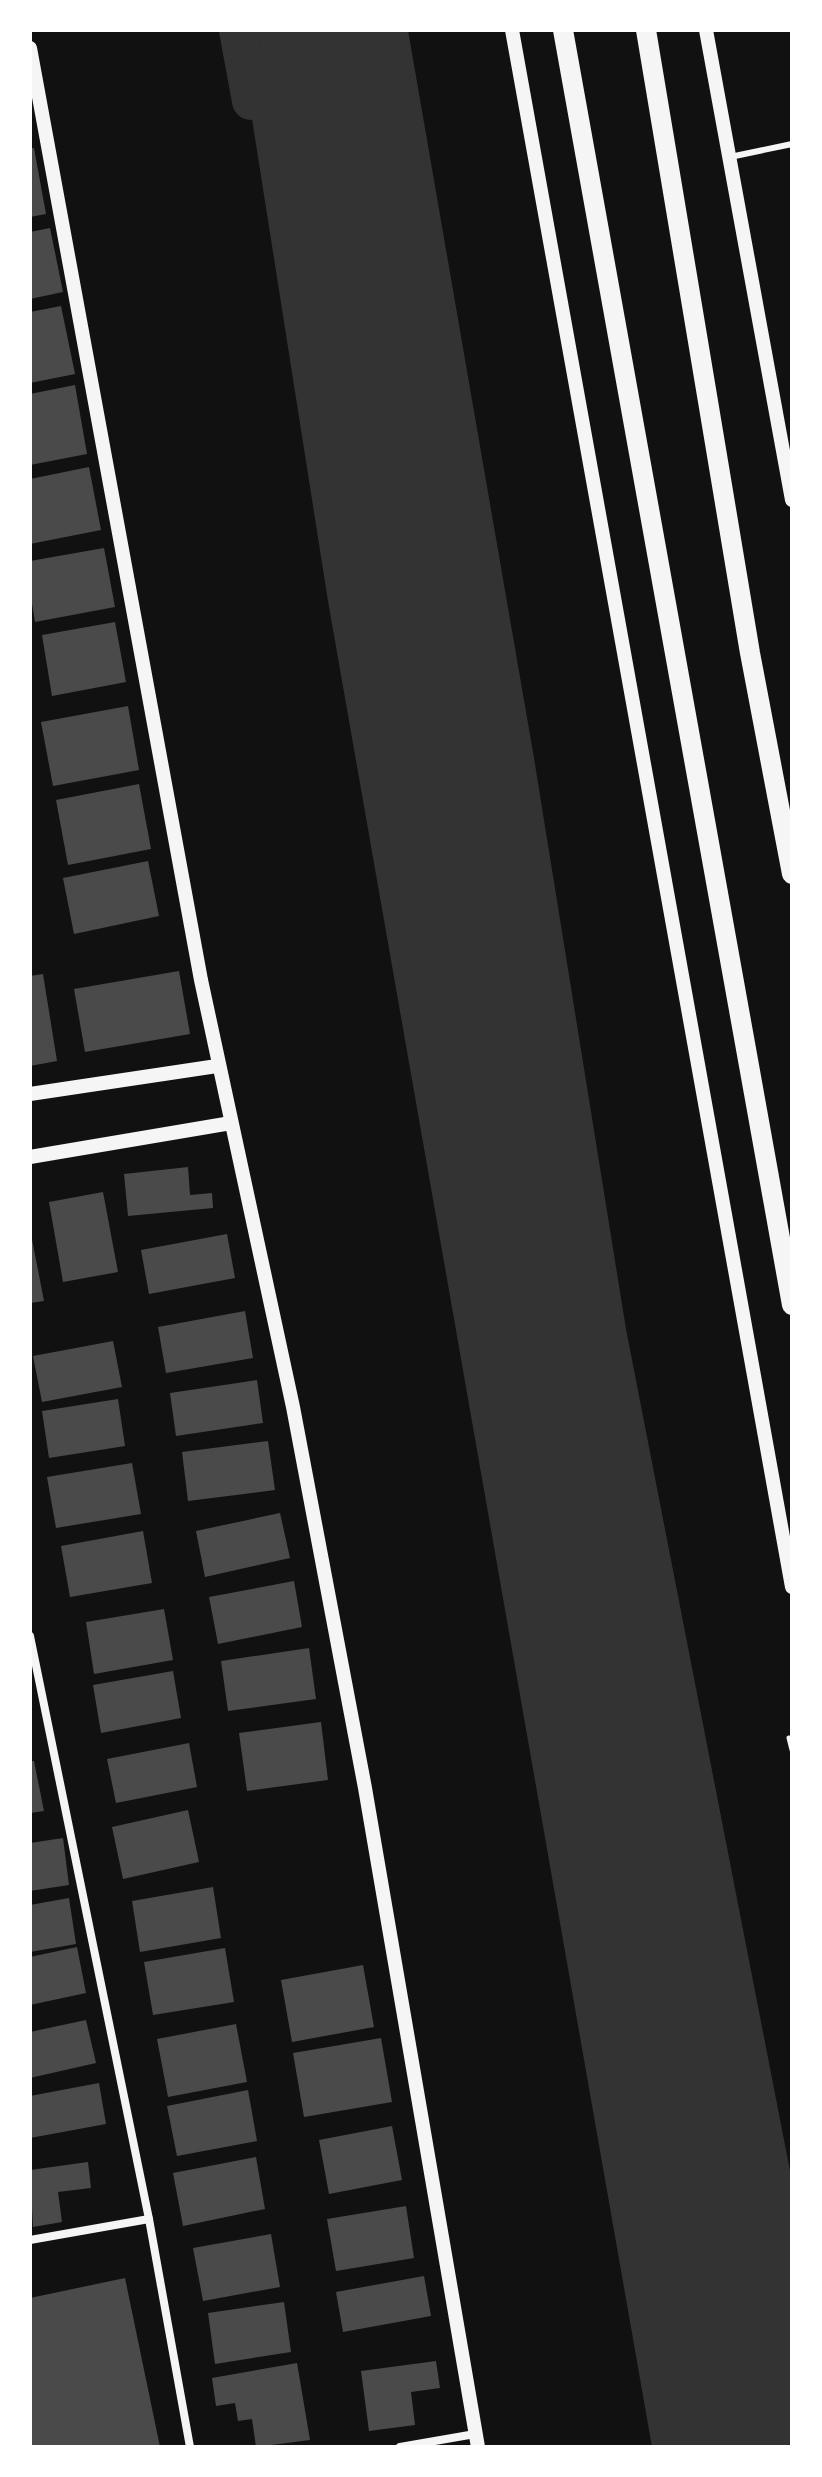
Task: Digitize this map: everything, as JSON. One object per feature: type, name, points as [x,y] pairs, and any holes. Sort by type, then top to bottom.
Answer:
[{"type":"main road","points":[[563,30],[792,1305]]},
{"type":"main road","points":[[646,30],[750,653],[792,874]]},
{"type":"street","points":[[512,30],[792,1587]]},
{"type":"street","points":[[706,30],[792,500]]},
{"type":"street","points":[[30,48],[217,1066],[293,1407],[362,1773],[476,2441],[400,2447]]},
{"type":"street","points":[[30,1094],[217,1066]]},
{"type":"street","points":[[30,1157],[231,1123]]},
{"type":"street","points":[[30,1636],[149,2219],[190,2447]]},
{"type":"street","points":[[30,2240],[149,2219]]},
{"type":"lane","points":[[730,157],[792,144]]},
{"type":"path","points":[[789,1738],[792,1750]]},
{"type":"shaded area","points":[[238,30],[408,30],[534,758],[626,1329],[792,2181],[792,2447],[652,2447],[328,601]]},
{"type":"building","points":[[30,148],[34,148],[46,214],[30,217]]},
{"type":"building","points":[[50,228],[63,292],[30,299],[30,232]]},
{"type":"building","points":[[61,306],[75,374],[30,383],[30,312]]},
{"type":"building","points":[[75,385],[87,454],[30,465],[30,394]]},
{"type":"building","points":[[89,467],[101,530],[30,544],[30,479]]},
{"type":"building","points":[[104,548],[115,607],[35,622],[30,591],[30,561]]},
{"type":"building","points":[[115,622],[126,682],[52,696],[42,635]]},
{"type":"building","points":[[128,706],[139,770],[53,786],[41,722]]},
{"type":"building","points":[[139,784],[151,849],[68,865],[56,800]]},
{"type":"building","points":[[148,861],[159,916],[74,934],[63,878]]},
{"type":"building","points":[[179,971],[190,1034],[85,1052],[74,989]]},
{"type":"building","points":[[43,974],[57,1061],[30,1066],[30,976]]},
{"type":"building","points":[[188,1167],[190,1195],[212,1193],[213,1208],[128,1216],[124,1174]]},
{"type":"building","points":[[103,1192],[118,1272],[63,1282],[49,1202]]},
{"type":"building","points":[[30,1229],[44,1301],[30,1303]]},
{"type":"building","points":[[227,1234],[235,1278],[149,1294],[141,1250]]},
{"type":"building","points":[[245,1311],[253,1358],[166,1373],[158,1327]]},
{"type":"building","points":[[113,1341],[122,1387],[42,1402],[33,1356]]},
{"type":"building","points":[[257,1380],[263,1423],[176,1436],[170,1393]]},
{"type":"building","points":[[118,1399],[125,1446],[49,1458],[42,1411]]},
{"type":"building","points":[[268,1441],[275,1490],[188,1501],[182,1452]]},
{"type":"building","points":[[132,1463],[141,1514],[56,1528],[47,1477]]},
{"type":"building","points":[[280,1513],[290,1558],[205,1577],[196,1531]]},
{"type":"building","points":[[143,1531],[152,1583],[70,1597],[61,1546]]},
{"type":"building","points":[[294,1581],[302,1627],[218,1644],[209,1597]]},
{"type":"building","points":[[164,1609],[173,1660],[94,1674],[86,1622]]},
{"type":"building","points":[[309,1648],[316,1699],[228,1711],[221,1661]]},
{"type":"building","points":[[173,1671],[181,1718],[101,1733],[93,1685]]},
{"type":"building","points":[[321,1722],[328,1780],[247,1791],[239,1733]]},
{"type":"building","points":[[189,1743],[197,1787],[116,1803],[107,1759]]},
{"type":"building","points":[[30,1761],[34,1761],[44,1811],[30,1813]]},
{"type":"building","points":[[188,1810],[199,1862],[123,1879],[112,1827]]},
{"type":"building","points":[[63,1838],[69,1885],[30,1891],[30,1843]]},
{"type":"building","points":[[213,1887],[221,1938],[140,1952],[132,1901]]},
{"type":"building","points":[[69,1898],[76,1944],[30,1952],[30,1905]]},
{"type":"building","points":[[77,1947],[86,1993],[30,2005],[30,1957]]},
{"type":"building","points":[[225,1948],[234,2002],[153,2015],[144,1962]]},
{"type":"building","points":[[363,1965],[374,2027],[292,2042],[281,1980]]},
{"type":"building","points":[[86,2020],[96,2063],[30,2078],[30,2032]]},
{"type":"building","points":[[236,2024],[247,2082],[168,2097],[157,2039]]},
{"type":"building","points":[[381,2038],[392,2102],[304,2117],[293,2053]]},
{"type":"building","points":[[99,2083],[106,2124],[30,2138],[30,2096]]},
{"type":"building","points":[[248,2090],[257,2141],[177,2156],[167,2106]]},
{"type":"building","points":[[392,2126],[402,2180],[329,2194],[319,2140]]},
{"type":"building","points":[[256,2157],[265,2209],[183,2226],[173,2173]]},
{"type":"building","points":[[88,2162],[91,2188],[58,2192],[62,2222],[33,2227],[30,2170]]},
{"type":"building","points":[[406,2206],[414,2258],[336,2271],[327,2219]]},
{"type":"building","points":[[271,2234],[280,2287],[203,2301],[193,2248]]},
{"type":"building","points":[[424,2276],[431,2316],[343,2332],[336,2292]]},
{"type":"building","points":[[125,2278],[160,2447],[30,2447],[30,2298]]},
{"type":"building","points":[[284,2302],[291,2352],[215,2364],[208,2313]]},
{"type":"building","points":[[436,2361],[440,2388],[411,2392],[415,2425],[369,2431],[361,2371]]},
{"type":"building","points":[[297,2363],[310,2440],[256,2447],[252,2419],[238,2421],[235,2403],[216,2406],[212,2378]]},
{"type":"waterway","points":[[238,30],[251,101]]}]
